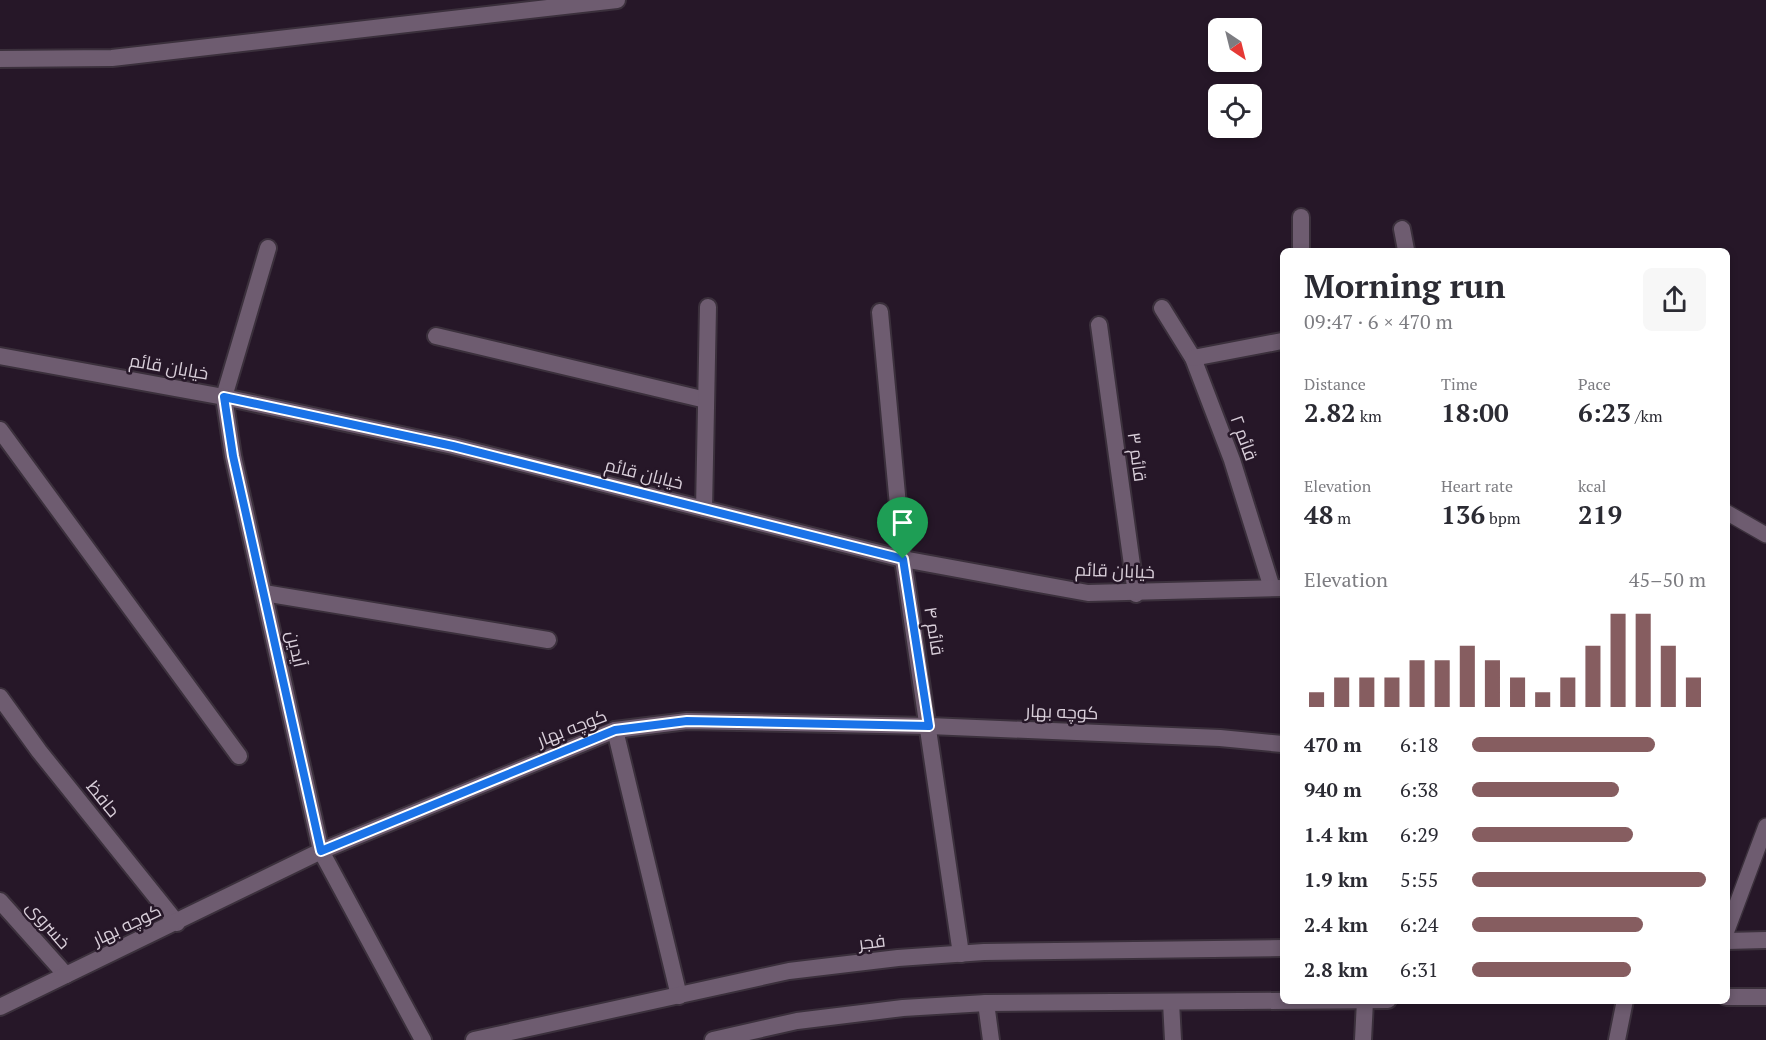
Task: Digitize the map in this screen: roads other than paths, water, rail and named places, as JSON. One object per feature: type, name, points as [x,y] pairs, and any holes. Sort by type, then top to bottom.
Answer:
[{"type":"street","points":[[0,59],[112,58],[617,0]]},
{"type":"street","points":[[1301,217],[1302,248]]},
{"type":"street","points":[[1402,229],[1406,248]]},
{"type":"street","name":"آیدین","points":[[268,248],[224,397],[233,456],[321,851],[423,1040]]},
{"type":"street","points":[[704,509],[708,307]]},
{"type":"street","name":"قائم ۲","points":[[1162,308],[1193,358],[1277,588]]},
{"type":"street","name":"قائم ۴","points":[[880,312],[903,559],[961,954]]},
{"type":"street","name":"قائم ۳","points":[[1099,325],[1136,594]]},
{"type":"street","points":[[436,336],[706,400]]},
{"type":"street","points":[[1193,358],[1280,341]]},
{"type":"street","name":"خیابان قائم","points":[[0,356],[224,397],[453,446],[903,559],[1088,593],[1136,594],[1277,588]]},
{"type":"street","points":[[0,430],[239,756]]},
{"type":"street","points":[[264,593],[548,640]]},
{"type":"street","name":"حافظ","points":[[0,697],[39,751],[177,923]]},
{"type":"street","name":"کوچه بهار","points":[[3,1001],[66,975],[177,923],[321,851],[615,730],[687,721],[929,726],[1220,738],[1280,744]]},
{"type":"street","points":[[615,730],[679,996]]},
{"type":"street","name":"خسروی","points":[[0,901],[66,975]]},
{"type":"street","points":[[1730,941],[1766,940]]},
{"type":"street","name":"فجر","points":[[474,1040],[789,971],[898,958],[961,954],[1280,948]]},
{"type":"street","points":[[1730,997],[1766,997]]},
{"type":"street","points":[[713,1040],[797,1021],[903,1008],[986,1003],[1280,1001]]},
{"type":"street","points":[[1171,1002],[1173,1040]]},
{"type":"street","points":[[986,1003],[991,1040]]},
{"type":"street","points":[[1362,1040],[1365,1004]]},
{"type":"street","points":[[1617,1040],[1624,1004]]},
{"type":"lane","points":[[1730,514],[1766,535]]},
{"type":"lane","points":[[1730,922],[1766,826]]}]
